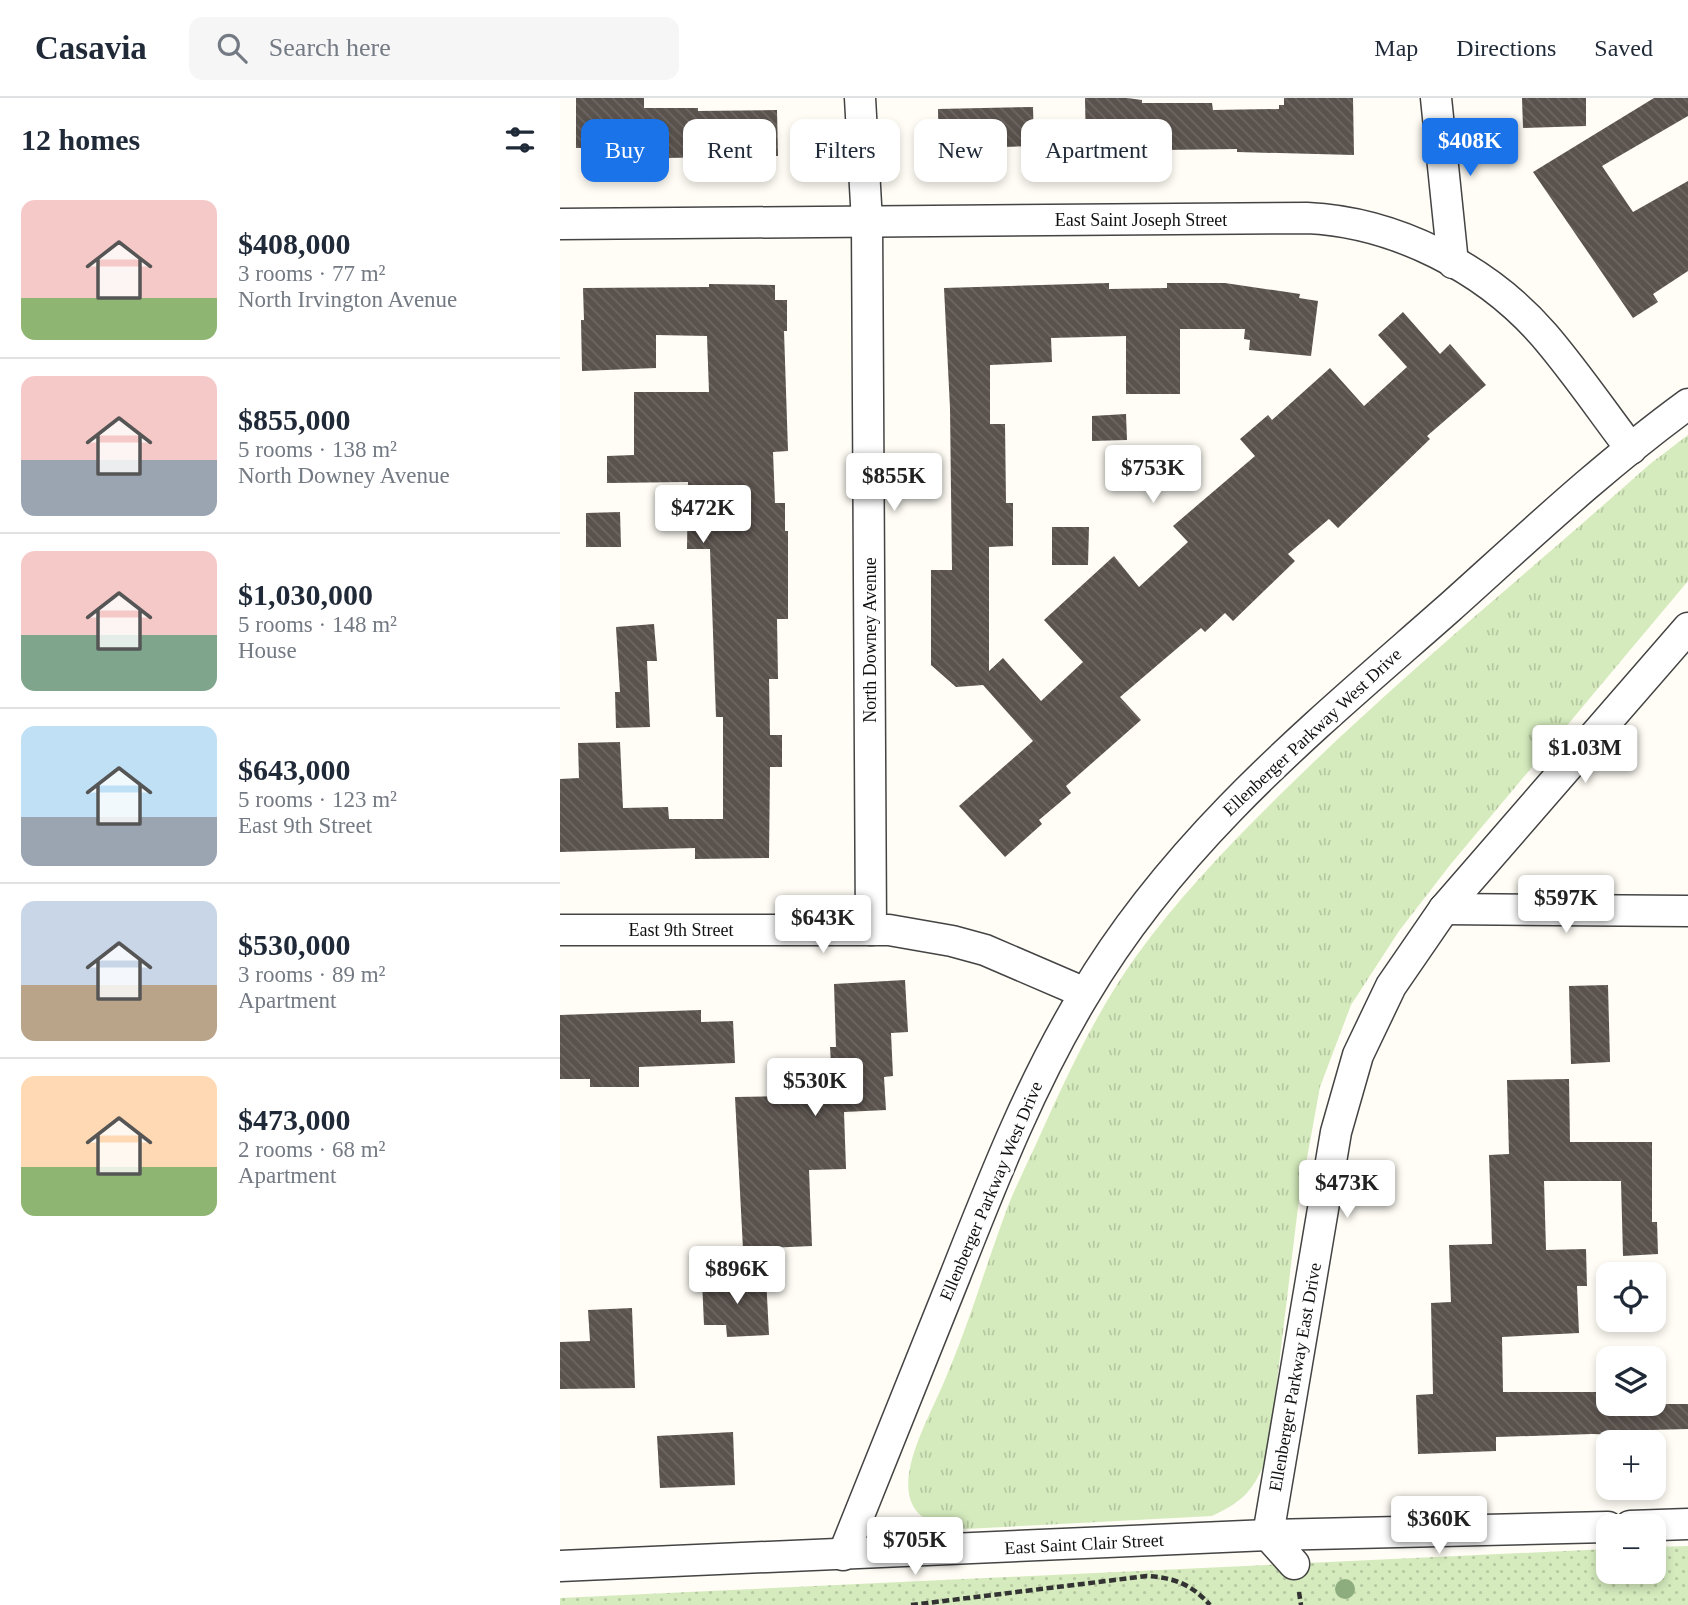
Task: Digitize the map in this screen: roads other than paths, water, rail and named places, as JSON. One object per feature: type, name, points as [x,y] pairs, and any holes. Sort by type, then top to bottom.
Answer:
[{"type":"street","name":"North Downey Avenue","points":[[860,98],[867,222],[871,930]]},
{"type":"street","points":[[1436,98],[1453,263]]},
{"type":"street","name":"East Saint Joseph Street","points":[[560,223],[1332,219],[1397,237],[1453,263],[1492,288],[1544,335],[1631,449]]},
{"type":"street","name":"Ellenberger Parkway West Drive","points":[[843,1555],[1009,1141],[1047,1060],[1085,993],[1175,868],[1237,798],[1631,449],[1688,404]]},
{"type":"street","name":"Ellenberger Parkway East Drive","points":[[1268,1535],[1336,1132],[1358,1055],[1385,997],[1412,951],[1444,908],[1688,628]]},
{"type":"street","points":[[1444,908],[1688,911]]},
{"type":"street","name":"East 9th Street","points":[[560,930],[871,930],[922,935],[985,950],[1085,993]]},
{"type":"street","points":[[1666,1525],[1688,1524]]},
{"type":"street","name":"East Saint Clair Street","points":[[560,1566],[1268,1535],[1596,1527]]},
{"type":"street","points":[[1268,1535],[1294,1564]]}]
